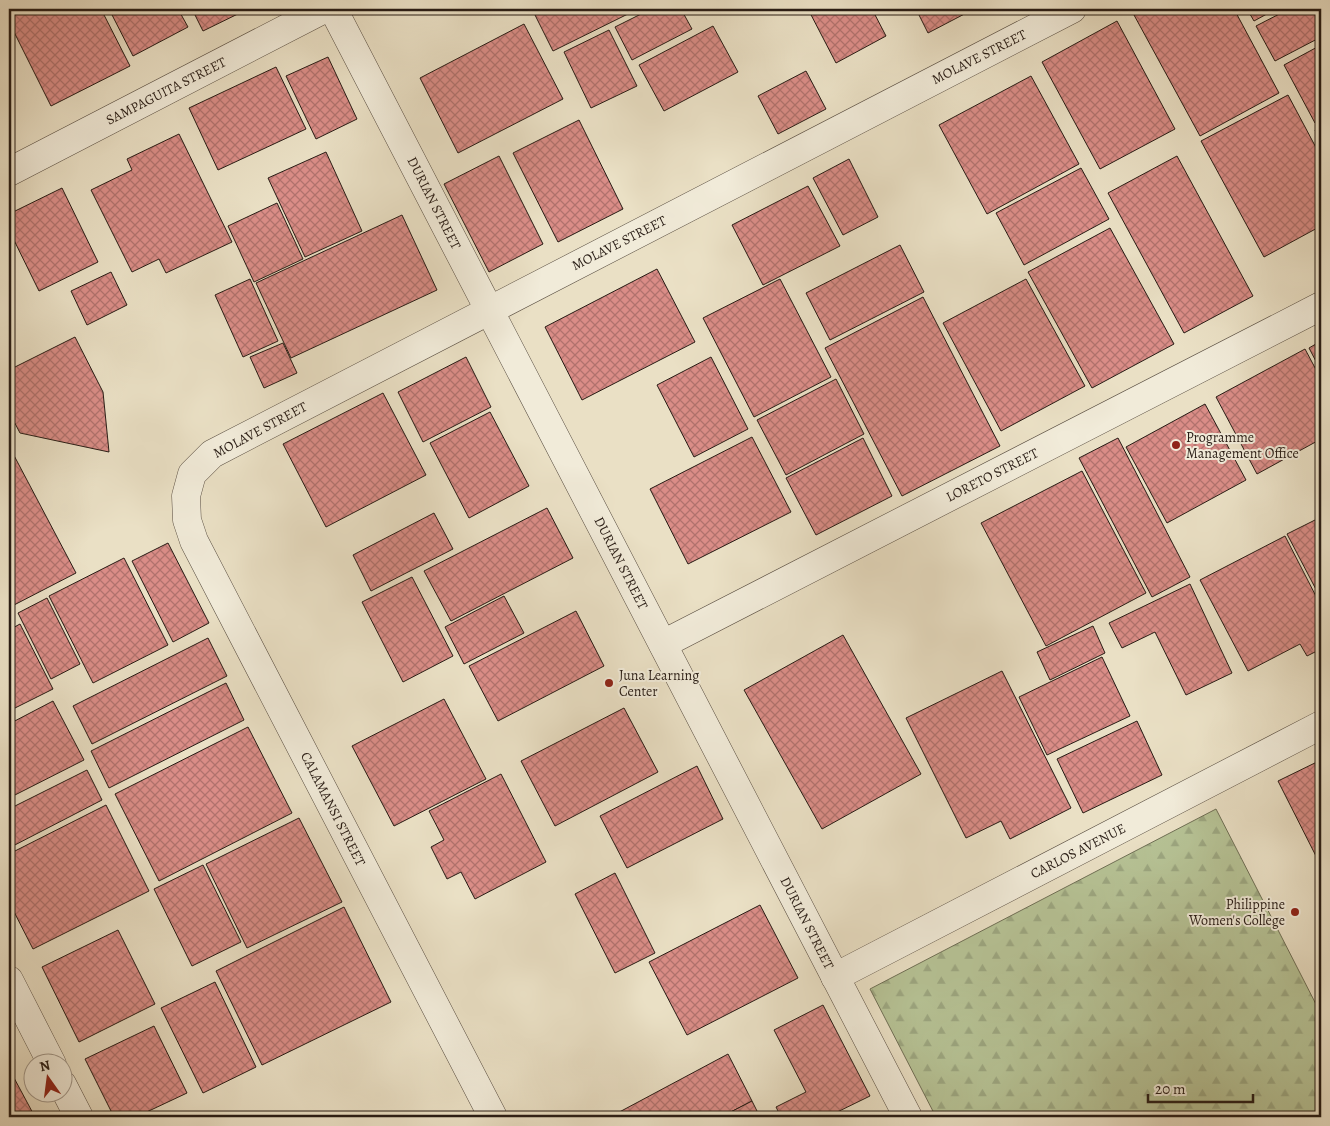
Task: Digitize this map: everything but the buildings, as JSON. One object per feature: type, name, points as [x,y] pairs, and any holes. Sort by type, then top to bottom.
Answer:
[{"type":"street","name":"SAMPAGUITA STREET","points":[[9,172],[324,9]]},
{"type":"street","name":"DURIAN STREET","points":[[333,9],[908,1117]]},
{"type":"street","name":"MOLAVE STREET","points":[[186,496],[192,474],[212,454],[1072,9]]},
{"type":"street","name":"LORETO STREET","points":[[663,644],[1321,306]]},
{"type":"street","name":"CALAMANSI STREET","points":[[186,496],[187,520],[194,541],[493,1117]]},
{"type":"street","name":"CARLOS AVENUE","points":[[835,977],[1321,725]]},
{"type":"street","points":[[9,980],[47,1054]]},
{"type":"street","points":[[72,1103],[79,1117]]},
{"type":"green space","points":[[1216,809],[1321,1014],[1321,1117],[936,1117],[870,989]]},
{"type":"place","name":"Programme Management Office","points":[[1176,445]]},
{"type":"place","name":"Juna Learning Center","points":[[609,683]]},
{"type":"place","name":"Philippine Women's College","points":[[1295,912]]}]
